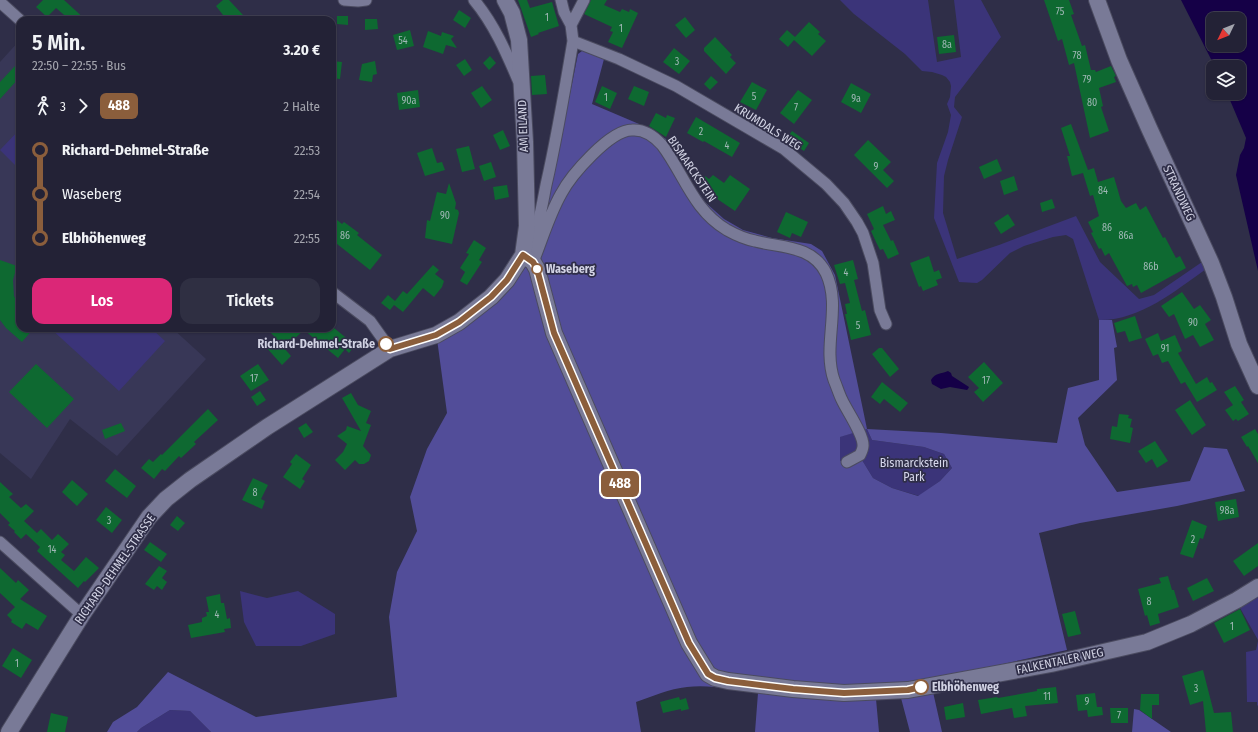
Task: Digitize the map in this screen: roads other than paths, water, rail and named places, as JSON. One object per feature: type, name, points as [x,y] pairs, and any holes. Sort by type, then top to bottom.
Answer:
[{"type":"street","points":[[344,0],[366,0]]},
{"type":"street","points":[[474,0],[485,14],[500,40],[522,88]]},
{"type":"street","name":"AM EILAND","points":[[505,0],[512,13],[519,40],[528,259]]},
{"type":"street","name":"RICHARD-DEHMEL-STRASSE","points":[[10,732],[82,615],[149,517],[166,500],[190,480],[267,427],[390,349],[436,335],[459,322],[496,291],[528,259],[554,150],[573,40],[571,25],[564,12],[561,0]]},
{"type":"street","points":[[571,25],[584,0]]},
{"type":"street","name":"STRANDWEG","points":[[1097,0],[1119,60],[1148,128],[1211,263],[1239,344],[1258,386]]},
{"type":"street","points":[[0,2],[16,16]]},
{"type":"street","name":"KRUMDALS WEG","points":[[573,40],[619,59],[676,86],[784,149],[826,184],[844,203],[864,234],[873,263],[880,310],[886,324]]},
{"type":"street","name":"BISMARCKSTEIN","points":[[528,259],[560,194],[570,180],[599,148],[624,131],[633,130],[646,132],[662,145],[700,205],[709,217],[718,224],[740,236],[755,241],[799,249],[808,253],[819,262],[823,268],[832,293],[833,315],[830,365],[842,399],[860,434],[863,446],[860,455],[847,462]]},
{"type":"street","name":"FALKENTALER WEG","points":[[528,259],[537,269],[554,333],[689,643],[708,674],[715,678],[793,689],[844,693],[914,689],[1051,664],[1147,642],[1191,624],[1258,587]]},
{"type":"street","points":[[336,295],[370,321],[390,349]]},
{"type":"street","points":[[0,542],[82,615]]},
{"type":"place","name":"Waseberg","points":[[537,269]]},
{"type":"place","name":"Richard-Dehmel-Straße","points":[[386,344]]},
{"type":"place","name":"Elbhöhenweg","points":[[921,687]]},
{"type":"park label","name":"Bismarckstein Park","points":[[914,470]]}]
